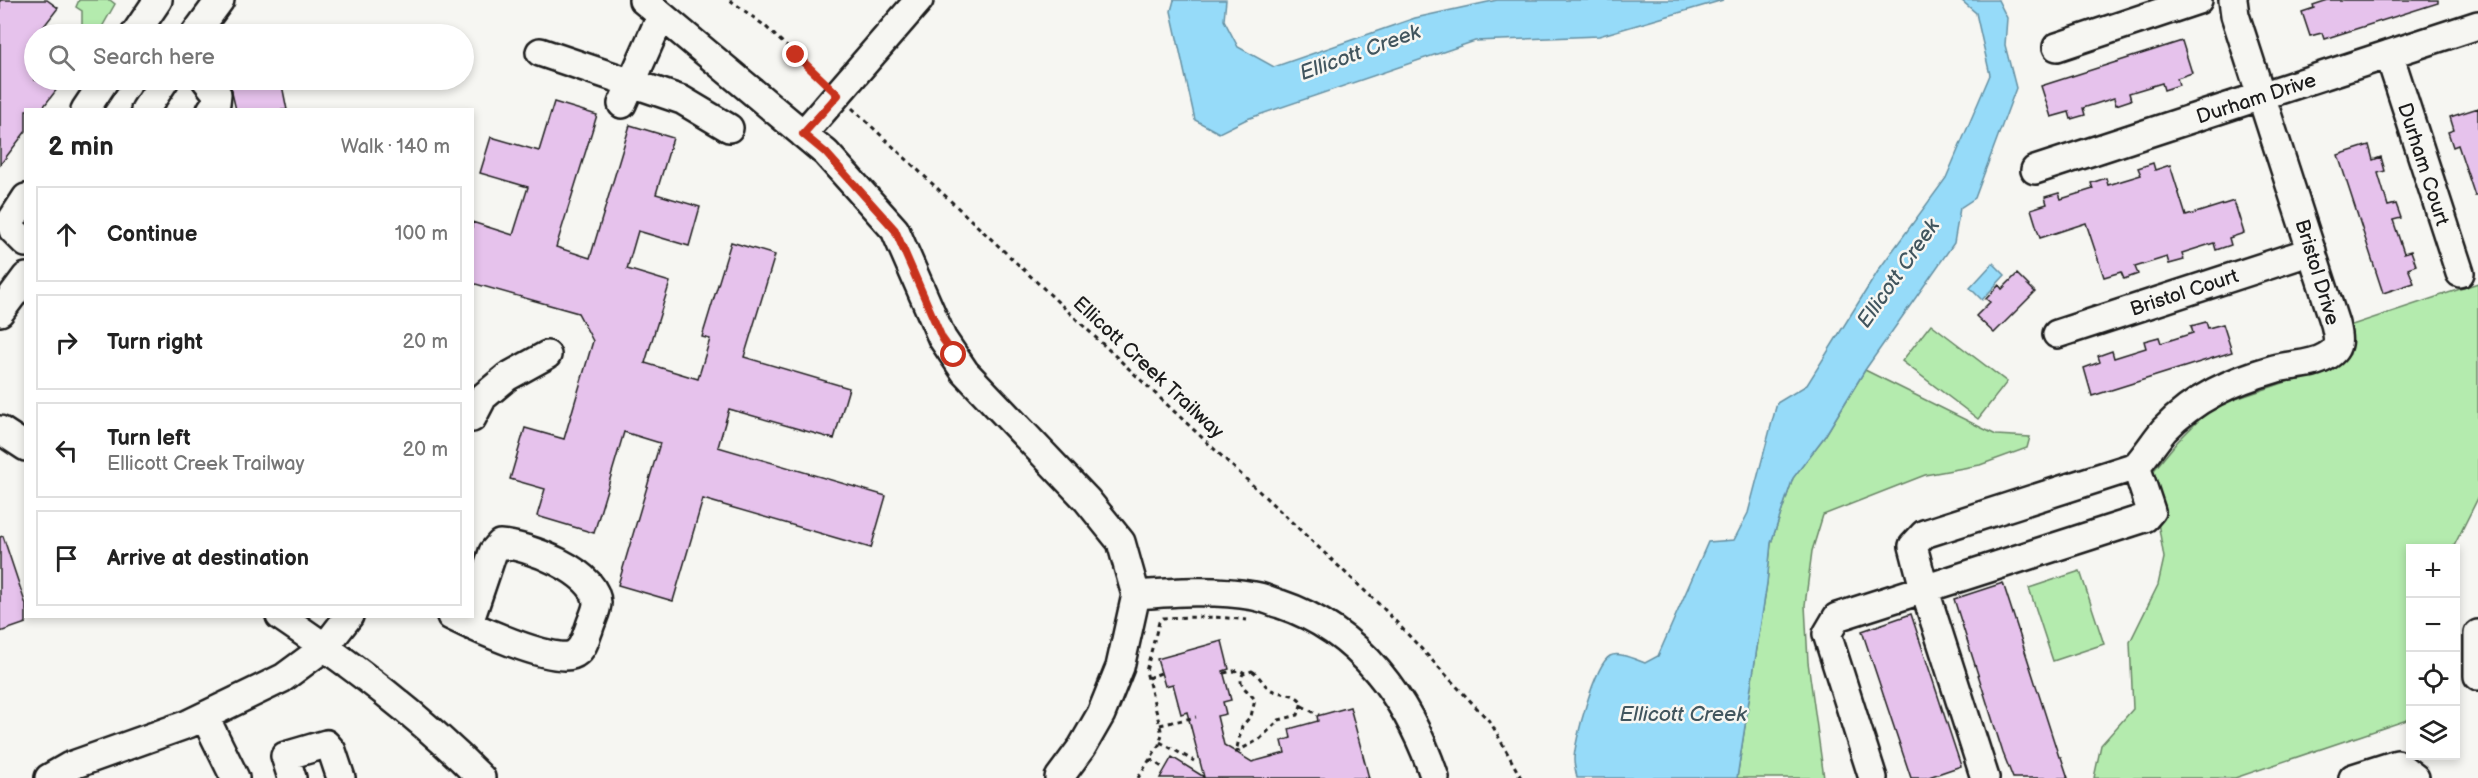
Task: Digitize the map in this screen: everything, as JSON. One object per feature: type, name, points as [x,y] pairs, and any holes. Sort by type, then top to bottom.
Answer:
[{"type":"street","points":[[142,24],[158,0]]},
{"type":"street","points":[[803,134],[919,0]]},
{"type":"street","points":[[2057,47],[2198,0]]},
{"type":"street","name":"Bristol Drive","points":[[2136,466],[2163,431],[2191,405],[2227,384],[2276,368],[2309,363],[2327,357],[2336,349],[2338,341],[2336,324],[2235,15],[2233,0]]},
{"type":"street","points":[[201,24],[213,2]]},
{"type":"street","points":[[627,92],[652,8],[826,153],[895,230],[942,338],[965,372],[1087,500],[1121,542],[1136,595],[1120,667],[1101,714],[1082,747],[1059,778]]},
{"type":"street","name":"Durham Drive","points":[[2035,170],[2478,25]]},
{"type":"street","points":[[540,52],[627,92],[682,100],[729,128]]},
{"type":"street","name":"Durham Court","points":[[2389,54],[2460,273]]},
{"type":"street","points":[[86,108],[98,90]]},
{"type":"street","points":[[146,108],[158,90]]},
{"type":"street","points":[[213,108],[217,94],[214,90]]},
{"type":"street","points":[[24,201],[11,221],[13,230],[24,241]]},
{"type":"street","name":"Bristol Court","points":[[2057,334],[2312,250]]},
{"type":"street","points":[[0,312],[24,280]]},
{"type":"street","points":[[474,414],[483,397],[507,377],[547,355]]},
{"type":"street","points":[[0,430],[24,446]]},
{"type":"street","points":[[1873,778],[1827,634],[1837,617],[1924,588],[2145,518],[2151,511],[2136,466],[1924,534],[1913,546],[1924,588],[1986,778]]},
{"type":"street","points":[[466,618],[513,643],[560,657],[574,655],[583,646],[597,603],[594,591],[576,572],[549,557],[511,544],[500,544],[493,552],[474,598]]},
{"type":"street","points":[[1136,595],[1200,591],[1255,596],[1321,621],[1346,639],[1369,661],[1398,698],[1419,738],[1435,778]]},
{"type":"street","points":[[283,618],[413,714],[481,778]]},
{"type":"street","points":[[49,778],[70,766],[205,717],[283,678],[325,647],[347,618]]},
{"type":"street","points":[[2478,634],[2478,676]]},
{"type":"street","points":[[205,717],[235,778]]},
{"type":"street","points":[[289,777],[285,756],[326,744],[332,751],[341,778]]},
{"type":"street","points":[[2353,778],[2397,764],[2415,778]]},
{"type":"path","name":"Ellicott Creek Trailway","points":[[730,0],[765,26],[1383,608],[1491,723],[1521,778]]},
{"type":"path","points":[[1138,778],[1160,742],[1162,734],[1146,671],[1159,622],[1163,618],[1215,616],[1247,620]]},
{"type":"path","points":[[1224,673],[1239,670],[1245,673]]},
{"type":"path","points":[[1302,705],[1298,715],[1279,720],[1260,739],[1236,752],[1242,726],[1254,708],[1255,700],[1241,684],[1240,678],[1245,673],[1252,671],[1258,674],[1267,688],[1275,692],[1297,696],[1302,705],[1319,716]]},
{"type":"path","points":[[1148,678],[1161,674]]},
{"type":"path","points":[[1160,725],[1196,717]]},
{"type":"path","points":[[1160,742],[1194,761]]},
{"type":"path","points":[[1150,759],[1165,770]]},
{"type":"green space","points":[[79,0],[110,0],[115,4],[104,24],[82,24],[82,11],[76,7]]},
{"type":"green space","points":[[2478,283],[2478,498],[2455,544],[2406,544],[2406,720],[2235,778],[2094,778],[2101,745],[2133,709],[2130,642],[2158,585],[2164,558],[2150,475],[2177,442],[2212,407],[2333,366],[2350,354],[2349,326]]},
{"type":"green space","points":[[1931,324],[2007,382],[1978,419],[1902,361]]},
{"type":"green space","points":[[1865,370],[1996,435],[2030,437],[2027,448],[1980,465],[1925,475],[1823,515],[1812,551],[1805,605],[1808,662],[1824,778],[1737,778],[1771,543],[1793,478],[1825,436]]},
{"type":"green space","points":[[2080,571],[2104,644],[2053,661],[2029,588]]},
{"type":"water","name":"Ellicott Creek","points":[[1174,0],[1226,0],[1224,20],[1238,47],[1274,67],[1415,18],[1497,0],[1723,0],[1599,36],[1475,41],[1247,119],[1219,133],[1195,120],[1171,11]]},
{"type":"water","name":"Ellicott Creek","points":[[1961,0],[1998,0],[2007,18],[2005,45],[2016,88],[1975,198],[1960,208],[1954,243],[1865,370],[1825,436],[1793,478],[1771,543],[1737,778],[1577,778],[1574,760],[1578,737],[1586,704],[1604,662],[1614,655],[1628,656],[1645,663],[1658,656],[1708,542],[1734,540],[1748,513],[1777,403],[1807,385],[1880,268],[1946,178],[1990,75],[1976,13]]},
{"type":"water","points":[[1993,263],[2005,275],[1982,300],[1970,288]]},
{"type":"building","points":[[0,0],[47,0],[58,8],[46,24],[24,24],[24,90],[56,90],[43,108],[24,108],[24,134],[0,165]]},
{"type":"building","points":[[2328,0],[2438,0],[2438,3],[2324,39],[2322,33],[2310,36],[2302,12]]},
{"type":"building","points":[[2182,41],[2192,73],[2177,78],[2179,85],[2164,90],[2162,83],[2129,93],[2131,100],[2116,105],[2114,98],[2083,108],[2085,115],[2071,119],[2069,112],[2051,117],[2041,86]]},
{"type":"building","points":[[231,90],[283,90],[287,108],[236,108]]},
{"type":"building","points":[[554,102],[597,115],[556,247],[590,258],[630,125],[673,138],[656,194],[700,207],[689,246],[638,231],[627,269],[670,282],[645,363],[698,379],[710,339],[702,337],[731,242],[775,255],[744,357],[849,388],[834,439],[729,409],[718,447],[886,496],[871,548],[703,499],[673,601],[618,585],[660,443],[624,432],[594,533],[537,516],[545,489],[510,479],[525,428],[564,439],[593,341],[578,313],[474,284],[474,223],[513,235],[528,187],[480,173],[491,137],[539,151]]},
{"type":"building","points":[[2478,108],[2478,196],[2475,196],[2458,145],[2453,147],[2448,132],[2454,130],[2450,117]]},
{"type":"building","points":[[2369,145],[2373,160],[2381,157],[2385,171],[2378,173],[2388,206],[2396,204],[2401,218],[2393,220],[2404,253],[2411,251],[2416,265],[2408,268],[2414,283],[2383,293],[2338,155]]},
{"type":"building","points":[[2153,163],[2155,170],[2170,165],[2186,216],[2234,201],[2244,233],[2229,238],[2231,245],[2216,250],[2214,243],[2182,253],[2184,260],[2169,264],[2167,257],[2135,267],[2138,274],[2124,279],[2121,272],[2104,277],[2086,223],[2040,238],[2031,209],[2047,204],[2045,197],[2059,193],[2061,199],[2093,189],[2091,183],[2106,178],[2108,185],[2141,175],[2138,168]]},
{"type":"building","points":[[2017,274],[2035,292],[1994,333],[1976,316],[1990,302],[1986,299],[1999,285],[2002,289]]},
{"type":"building","points":[[2206,322],[2208,328],[2223,324],[2232,352],[2092,396],[2084,368],[2100,362],[2098,356],[2112,351],[2114,358],[2146,348],[2144,341],[2159,337],[2161,343],[2193,333],[2191,326]]},
{"type":"building","points":[[3,536],[24,599],[26,623],[0,632],[0,537]]},
{"type":"building","points":[[2003,583],[2059,757],[2061,757],[2068,778],[2013,778],[2003,753],[1954,599]]},
{"type":"building","points":[[1911,614],[1961,766],[1926,778],[1911,778],[1862,631]]},
{"type":"building","points":[[1222,641],[1229,669],[1223,671],[1231,700],[1223,702],[1226,714],[1217,716],[1224,745],[1252,762],[1285,753],[1282,741],[1291,738],[1289,729],[1318,721],[1317,716],[1350,707],[1369,778],[1160,778],[1172,757],[1204,777],[1187,712],[1181,714],[1173,684],[1165,686],[1157,659]]},
{"type":"route","points":[[796,55],[838,95],[803,134],[826,153],[895,230],[942,338],[954,355]]}]
